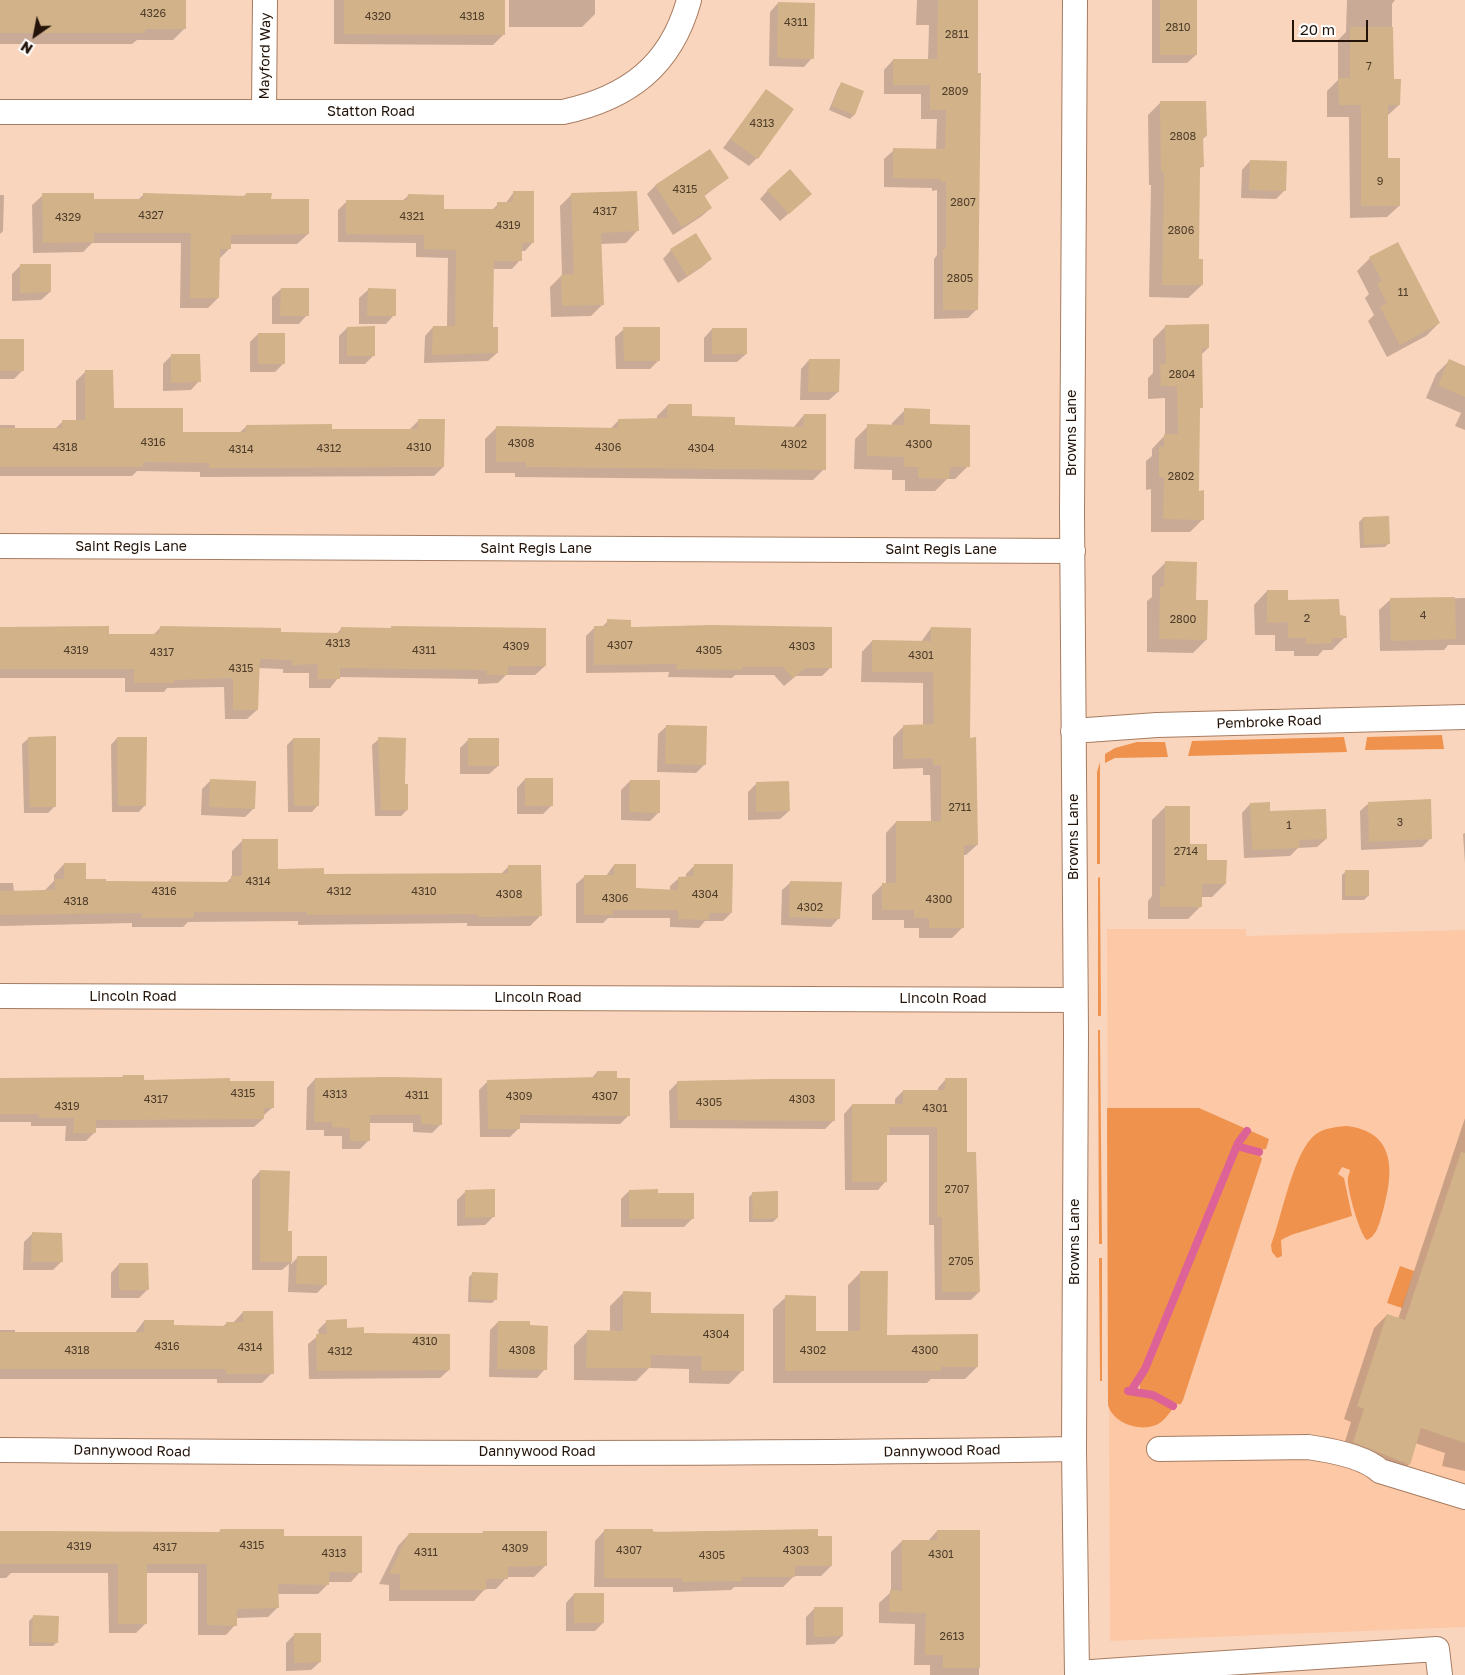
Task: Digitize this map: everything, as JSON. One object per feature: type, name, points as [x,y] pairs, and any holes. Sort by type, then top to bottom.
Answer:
[{"type":"street","name":"Mayford Way","points":[[264,112],[265,0]]},
{"type":"street","name":"Statton Road","points":[[0,112],[563,112],[615,96],[636,83],[653,68],[667,51],[683,20],[689,0]]},
{"type":"street","name":"Browns Lane","points":[[1075,0],[1072,361],[1075,1000],[1074,1448],[1077,1674]]},
{"type":"street","name":"Saint Regis Lane","points":[[0,546],[1073,551]]},
{"type":"street","name":"Pembroke Road","points":[[1073,732],[1158,725],[1465,717]]},
{"type":"street","name":"Lincoln Road","points":[[0,996],[1075,1000]]},
{"type":"street","points":[[1159,1449],[1308,1447],[1329,1449],[1373,1465],[1380,1470],[1465,1497]]},
{"type":"street","name":"Dannywood Road","points":[[0,1450],[913,1452],[1074,1448]]},
{"type":"street","points":[[1373,1465],[1382,1461],[1465,1486]]},
{"type":"street","points":[[1077,1674],[1150,1672],[1438,1649],[1440,1675]]},
{"type":"shaded area","points":[[1442,735],[1444,749],[1365,750],[1367,737]]},
{"type":"shaded area","points":[[1344,737],[1347,752],[1188,756],[1192,741]]},
{"type":"shaded area","points":[[1137,742],[1165,742],[1168,757],[1115,758],[1105,763],[1105,754],[1115,748]]},
{"type":"shaded area","points":[[1100,762],[1100,864],[1097,864],[1097,772]]},
{"type":"shaded area","points":[[1100,877],[1101,1016],[1098,1016],[1098,878]]},
{"type":"shaded area","points":[[1107,929],[1246,929],[1246,936],[1465,930],[1465,1627],[1110,1641]]},
{"type":"shaded area","points":[[1098,1030],[1100,1030],[1102,1244],[1099,1244]]},
{"type":"shaded area","points":[[1107,1108],[1199,1108],[1269,1139],[1266,1149],[1255,1150],[1249,1148],[1241,1143],[1250,1134],[1248,1130],[1244,1130],[1145,1363],[1131,1388],[1126,1390],[1128,1393],[1150,1396],[1173,1408],[1161,1422],[1149,1427],[1135,1426],[1121,1421],[1115,1417],[1108,1405]]},
{"type":"shaded area","points":[[1346,1126],[1362,1129],[1374,1136],[1382,1144],[1387,1154],[1389,1179],[1387,1193],[1380,1221],[1374,1235],[1367,1240],[1364,1237],[1357,1221],[1349,1190],[1348,1178],[1350,1170],[1342,1167],[1338,1174],[1344,1178],[1352,1216],[1291,1235],[1281,1240],[1282,1256],[1277,1258],[1272,1252],[1271,1245],[1289,1185],[1301,1155],[1308,1143],[1319,1132],[1334,1127]]},
{"type":"shaded area","points":[[1239,1148],[1258,1153],[1262,1159],[1183,1400],[1181,1404],[1178,1404],[1140,1389],[1140,1380],[1148,1366]]},
{"type":"shaded area","points":[[1099,1258],[1102,1258],[1102,1381],[1100,1381]]},
{"type":"shaded area","points":[[1400,1266],[1414,1271],[1402,1308],[1387,1303]]},
{"type":"building","points":[[0,0],[186,0],[186,29],[145,29],[145,33],[0,33]]},
{"type":"building","points":[[344,0],[505,0],[505,35],[344,34]]},
{"type":"building","points":[[938,0],[978,0],[977,73],[981,73],[978,310],[943,310],[943,249],[946,248],[946,182],[941,182],[941,179],[893,178],[893,148],[945,149],[946,110],[930,110],[930,85],[893,85],[893,59],[937,59]]},
{"type":"building","points":[[1160,0],[1197,0],[1197,55],[1160,55]]},
{"type":"building","points":[[778,2],[815,3],[814,59],[777,58]]},
{"type":"building","points":[[1350,27],[1393,27],[1394,79],[1401,79],[1400,105],[1388,105],[1388,158],[1400,158],[1400,206],[1361,206],[1361,105],[1339,105],[1338,78],[1350,78]]},
{"type":"building","points":[[841,82],[864,91],[855,115],[832,106]]},
{"type":"building","points":[[766,89],[794,109],[758,159],[730,139]]},
{"type":"building","points":[[1160,101],[1206,101],[1207,136],[1203,137],[1204,167],[1200,167],[1199,259],[1203,259],[1203,285],[1162,285],[1164,172],[1161,172]]},
{"type":"building","points":[[710,149],[729,178],[704,195],[712,208],[682,227],[655,185]]},
{"type":"building","points":[[1250,160],[1287,161],[1286,191],[1249,190]]},
{"type":"building","points":[[790,169],[812,194],[789,214],[767,190]]},
{"type":"building","points":[[513,191],[534,191],[534,243],[522,243],[522,261],[494,261],[493,327],[498,327],[498,353],[432,355],[433,326],[455,326],[456,250],[424,249],[424,235],[346,234],[346,200],[407,200],[408,194],[444,195],[444,209],[497,209],[497,202],[513,202]]},
{"type":"building","points":[[637,191],[639,231],[601,233],[604,305],[562,306],[561,275],[574,274],[571,193]]},
{"type":"building","points":[[42,193],[94,193],[94,199],[143,199],[143,193],[246,196],[246,193],[272,193],[271,199],[309,199],[309,234],[231,235],[231,249],[220,249],[219,298],[190,298],[191,233],[94,233],[94,242],[43,243]]},
{"type":"building","points":[[696,233],[712,259],[687,276],[670,249]]},
{"type":"building","points":[[1398,242],[1440,323],[1400,345],[1380,307],[1387,303],[1377,284],[1382,281],[1369,257]]},
{"type":"building","points":[[20,264],[51,264],[51,292],[20,293]]},
{"type":"building","points":[[281,288],[309,288],[309,316],[280,316]]},
{"type":"building","points":[[368,288],[396,289],[396,316],[367,316]]},
{"type":"building","points":[[1209,324],[1209,348],[1202,348],[1203,408],[1200,408],[1199,491],[1204,490],[1204,520],[1163,519],[1164,477],[1159,477],[1159,447],[1164,447],[1164,434],[1178,434],[1177,386],[1161,386],[1160,364],[1166,364],[1165,325]]},
{"type":"building","points":[[375,326],[375,356],[347,356],[347,327]]},
{"type":"building","points":[[623,327],[660,327],[660,361],[624,361]]},
{"type":"building","points":[[712,328],[747,328],[747,354],[712,354]]},
{"type":"building","points":[[258,333],[285,333],[285,364],[258,364]]},
{"type":"building","points":[[0,339],[24,339],[24,371],[0,371]]},
{"type":"building","points":[[171,354],[200,354],[201,382],[171,383]]},
{"type":"building","points":[[809,359],[840,359],[839,392],[808,392]]},
{"type":"building","points":[[1449,359],[1465,366],[1465,397],[1438,385]]},
{"type":"building","points":[[85,370],[113,370],[114,408],[183,408],[183,432],[246,432],[246,425],[332,424],[332,429],[418,429],[418,419],[445,419],[444,467],[209,468],[209,463],[143,462],[143,467],[0,467],[0,428],[62,428],[62,420],[85,420]]},
{"type":"building","points":[[668,404],[692,404],[692,416],[735,417],[735,425],[803,427],[804,414],[826,414],[826,470],[526,467],[526,462],[496,462],[496,426],[618,428],[618,419],[667,418]]},
{"type":"building","points":[[904,408],[930,409],[930,424],[970,425],[970,467],[950,467],[949,479],[918,478],[918,467],[904,467],[904,457],[867,456],[867,424],[904,425]]},
{"type":"building","points":[[1389,516],[1390,544],[1364,545],[1363,517]]},
{"type":"building","points":[[1165,561],[1197,562],[1196,600],[1208,600],[1207,640],[1159,639],[1160,587],[1164,587]]},
{"type":"building","points":[[1267,590],[1288,590],[1288,600],[1339,599],[1340,615],[1346,616],[1347,638],[1332,638],[1332,643],[1306,644],[1306,638],[1288,638],[1288,622],[1267,623]]},
{"type":"building","points":[[1455,597],[1456,639],[1391,641],[1390,598]]},
{"type":"building","points":[[607,619],[631,620],[631,627],[712,625],[832,627],[832,668],[805,668],[793,678],[783,667],[742,667],[742,670],[676,669],[677,664],[594,665],[594,626],[607,626]]},
{"type":"building","points":[[109,626],[109,634],[159,634],[160,626],[281,628],[281,632],[341,633],[341,627],[546,628],[546,666],[508,666],[508,675],[487,675],[487,670],[340,668],[340,679],[317,679],[318,664],[292,665],[292,660],[260,659],[258,710],[233,710],[233,678],[174,680],[174,683],[134,683],[134,669],[0,669],[0,627]]},
{"type":"building","points":[[931,627],[971,628],[970,738],[976,737],[978,845],[964,845],[964,928],[929,928],[929,918],[914,918],[914,910],[882,910],[882,883],[896,883],[896,821],[941,821],[941,765],[933,765],[933,758],[903,759],[903,725],[934,724],[933,672],[872,672],[872,640],[931,641]]},
{"type":"building","points":[[666,725],[707,726],[706,765],[665,764]]},
{"type":"building","points":[[56,736],[56,807],[30,807],[28,737]]},
{"type":"building","points":[[117,737],[147,737],[146,806],[118,806]]},
{"type":"building","points":[[378,737],[406,738],[405,784],[408,784],[408,810],[381,810]]},
{"type":"building","points":[[293,738],[320,738],[319,806],[294,806]]},
{"type":"building","points":[[468,738],[499,738],[499,766],[468,766]]},
{"type":"building","points":[[525,778],[553,778],[553,806],[525,806]]},
{"type":"building","points":[[210,779],[256,781],[255,809],[209,807]]},
{"type":"building","points":[[630,780],[660,780],[660,813],[629,812]]},
{"type":"building","points":[[789,781],[790,811],[756,812],[756,782]]},
{"type":"building","points":[[1431,799],[1432,839],[1369,842],[1368,802]]},
{"type":"building","points":[[1270,802],[1270,811],[1326,809],[1327,839],[1299,840],[1300,848],[1252,850],[1250,803]]},
{"type":"building","points":[[1165,806],[1190,806],[1190,844],[1207,844],[1207,860],[1227,860],[1226,884],[1202,884],[1202,907],[1160,907],[1160,887],[1165,886]]},
{"type":"building","points":[[242,839],[278,839],[278,869],[324,868],[324,874],[508,873],[508,865],[541,865],[542,916],[477,917],[477,914],[307,915],[307,912],[194,912],[194,918],[142,918],[142,913],[0,915],[0,891],[55,890],[55,879],[64,879],[64,863],[86,863],[86,879],[106,879],[106,881],[231,882],[231,876],[242,876]]},
{"type":"building","points":[[614,864],[636,864],[636,888],[678,890],[678,877],[693,876],[694,864],[733,864],[732,913],[709,913],[709,920],[678,919],[678,910],[613,910],[613,915],[584,915],[584,875],[614,875]]},
{"type":"building","points":[[1345,870],[1369,870],[1369,896],[1345,896]]},
{"type":"building","points":[[790,881],[842,882],[840,919],[789,917]]},
{"type":"building","points":[[597,1071],[617,1071],[617,1078],[630,1078],[630,1116],[520,1115],[520,1129],[488,1129],[487,1080],[596,1077]]},
{"type":"building","points":[[123,1075],[144,1075],[144,1080],[230,1078],[230,1081],[274,1081],[274,1108],[264,1108],[264,1119],[96,1120],[96,1133],[73,1133],[74,1118],[39,1118],[39,1114],[0,1114],[0,1078],[123,1077]]},
{"type":"building","points":[[315,1078],[442,1078],[442,1125],[421,1124],[421,1115],[370,1115],[370,1141],[350,1141],[350,1128],[332,1127],[332,1122],[314,1122]]},
{"type":"building","points":[[945,1078],[967,1078],[967,1152],[976,1152],[980,1292],[942,1292],[942,1217],[937,1217],[937,1127],[890,1127],[890,1134],[887,1134],[887,1182],[852,1182],[852,1104],[903,1104],[903,1090],[945,1090]]},
{"type":"building","points":[[835,1079],[835,1121],[678,1120],[677,1081]]},
{"type":"building","points":[[1461,1152],[1465,1153],[1465,1443],[1421,1428],[1410,1465],[1353,1442],[1364,1409],[1357,1406],[1387,1314],[1405,1320]]},
{"type":"building","points":[[260,1170],[290,1171],[288,1231],[292,1231],[292,1262],[260,1262]]},
{"type":"building","points":[[495,1189],[495,1217],[465,1218],[465,1190]]},
{"type":"building","points":[[658,1189],[658,1193],[694,1193],[694,1219],[629,1219],[629,1190]]},
{"type":"building","points":[[778,1191],[778,1218],[753,1219],[752,1192]]},
{"type":"building","points":[[32,1232],[62,1233],[63,1262],[31,1262]]},
{"type":"building","points":[[297,1256],[327,1256],[327,1285],[296,1284]]},
{"type":"building","points":[[119,1263],[148,1263],[149,1290],[119,1290]]},
{"type":"building","points":[[860,1271],[888,1271],[887,1335],[978,1334],[978,1367],[941,1367],[941,1371],[785,1371],[785,1295],[816,1296],[816,1331],[860,1331]]},
{"type":"building","points":[[472,1272],[498,1273],[497,1300],[471,1299]]},
{"type":"building","points":[[623,1291],[651,1292],[651,1313],[744,1314],[744,1371],[701,1371],[702,1356],[651,1355],[651,1368],[586,1368],[587,1330],[623,1331]]},
{"type":"building","points":[[243,1311],[273,1311],[274,1374],[226,1374],[226,1369],[0,1369],[0,1332],[144,1332],[144,1320],[174,1320],[174,1325],[226,1326],[226,1322],[243,1322]]},
{"type":"building","points":[[347,1319],[347,1328],[364,1327],[364,1333],[450,1334],[450,1370],[317,1371],[316,1334],[327,1334],[326,1320]]},
{"type":"building","points":[[498,1321],[530,1321],[530,1325],[548,1326],[547,1370],[497,1369]]},
{"type":"building","points":[[220,1529],[284,1529],[284,1536],[362,1536],[362,1573],[329,1572],[329,1585],[278,1584],[279,1608],[237,1609],[237,1626],[207,1625],[207,1564],[147,1564],[147,1624],[118,1624],[118,1564],[0,1564],[0,1531],[220,1532]]},
{"type":"building","points":[[604,1529],[653,1529],[653,1532],[818,1529],[818,1536],[832,1536],[832,1566],[795,1566],[795,1577],[742,1577],[742,1581],[682,1582],[682,1578],[604,1578]]},
{"type":"building","points":[[937,1530],[980,1530],[980,1668],[943,1668],[943,1655],[925,1655],[926,1613],[889,1612],[890,1590],[902,1591],[902,1540],[937,1540]]},
{"type":"building","points":[[483,1531],[547,1531],[547,1566],[508,1567],[508,1579],[486,1579],[486,1590],[400,1590],[400,1574],[389,1574],[409,1533],[483,1533]]},
{"type":"building","points":[[574,1593],[604,1593],[604,1623],[574,1623]]},
{"type":"building","points":[[814,1607],[843,1607],[843,1636],[814,1637]]},
{"type":"building","points":[[33,1615],[59,1616],[58,1643],[32,1642]]},
{"type":"building","points":[[294,1633],[321,1633],[321,1662],[294,1663]]},
{"type":"waterway","points":[[1131,1391],[1145,1369],[1238,1143],[1247,1131]]},
{"type":"waterway","points":[[1240,1147],[1259,1152]]},
{"type":"waterway","points":[[1128,1391],[1153,1395],[1173,1406]]}]
